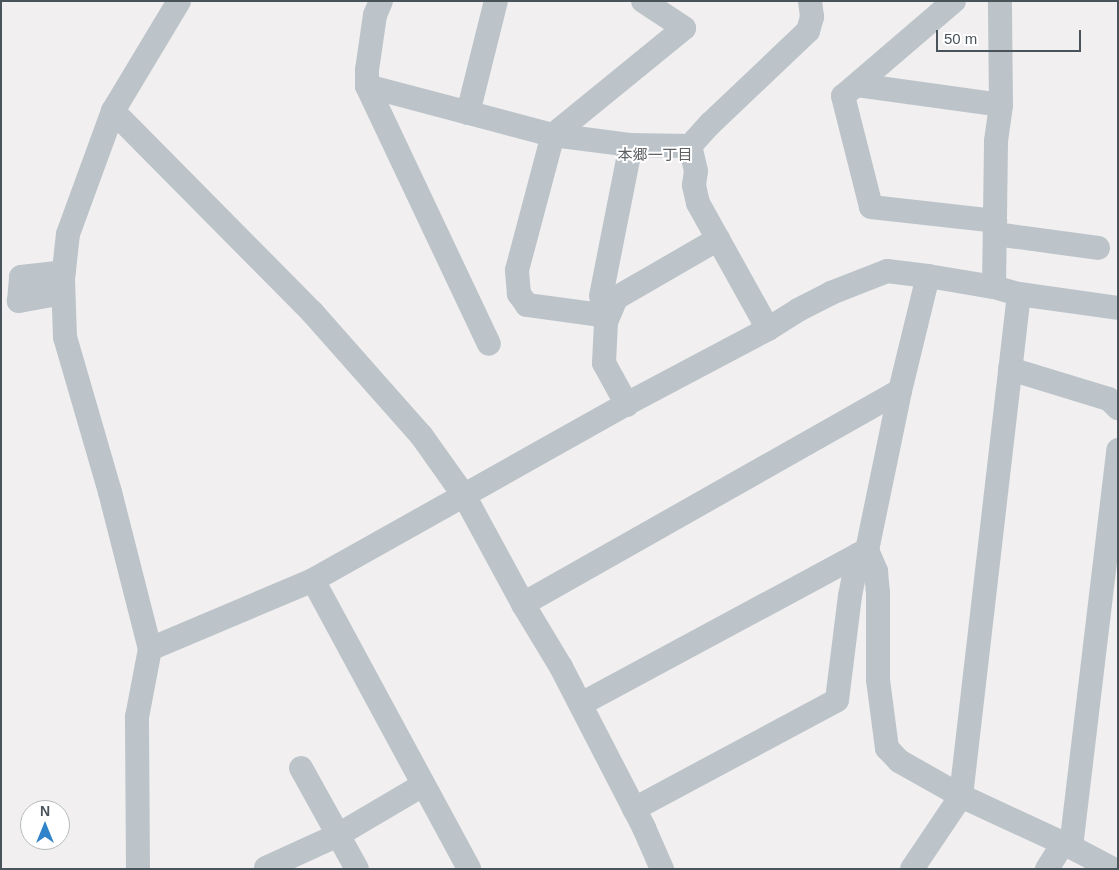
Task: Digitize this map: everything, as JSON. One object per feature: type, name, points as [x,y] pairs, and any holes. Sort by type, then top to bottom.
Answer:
[{"type":"street","points":[[138,869],[137,717],[150,649],[110,492],[65,337],[63,282],[68,234],[113,111],[179,1]]},
{"type":"street","points":[[381,1],[375,15],[367,70],[367,86],[489,344]]},
{"type":"street","points":[[468,113],[496,1]]},
{"type":"street","points":[[631,145],[601,306],[527,306],[519,294],[517,270],[553,135],[684,28],[643,1]]},
{"type":"street","points":[[367,86],[553,135],[631,145],[690,146],[710,124],[808,31],[812,17],[810,1]]},
{"type":"street","points":[[954,1],[844,96],[871,207],[996,228],[1098,248]]},
{"type":"street","points":[[994,286],[996,141],[1001,105],[1000,1]]},
{"type":"street","points":[[857,85],[1001,105]]},
{"type":"street","points":[[113,111],[312,312],[421,435],[465,497],[523,604],[581,704],[662,869]]},
{"type":"street","points":[[690,146],[696,171],[694,185],[698,203],[768,329]]},
{"type":"street","points":[[627,405],[604,362],[606,322],[616,298],[718,239]]},
{"type":"street","points":[[150,649],[313,580],[627,405],[768,329],[798,310],[831,293],[887,271],[994,286],[1019,294],[1118,308]]},
{"type":"street","points":[[634,809],[837,700],[850,596],[863,553],[928,276]]},
{"type":"street","points":[[912,869],[961,796],[1019,294]]},
{"type":"street","points":[[1010,369],[1109,400],[1118,408]]},
{"type":"street","points":[[523,604],[900,391]]},
{"type":"street","points":[[1047,869],[1067,846],[1118,450]]},
{"type":"street","points":[[863,553],[876,571],[878,592],[878,680],[887,748],[899,761],[961,796],[1113,869]]},
{"type":"street","points":[[581,704],[863,553]]},
{"type":"street","points":[[313,580],[469,869]]},
{"type":"street","points":[[302,768],[357,869]]},
{"type":"street","points":[[266,868],[338,835],[423,785]]},
{"type":"district","name":"本郷一丁目","points":[[655,155]]}]
